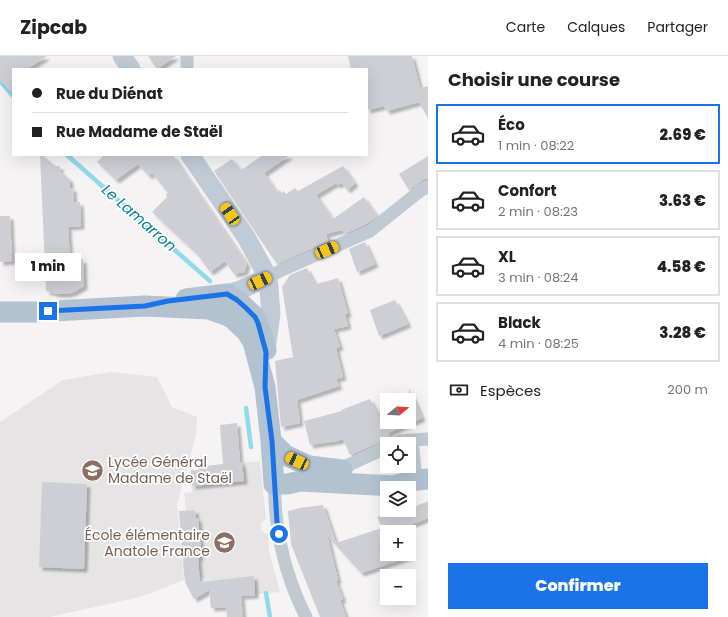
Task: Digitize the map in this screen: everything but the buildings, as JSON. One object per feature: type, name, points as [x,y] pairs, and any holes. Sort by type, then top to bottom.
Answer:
[{"type":"main road","points":[[122,56],[130,68]]},
{"type":"main road","points":[[191,156],[246,237],[268,277],[271,314],[266,352],[265,387]]},
{"type":"main road","points":[[145,306],[168,301],[227,294],[240,290],[268,277]]},
{"type":"main road","points":[[227,294],[237,300],[251,325],[255,349],[265,387],[272,441],[274,484],[287,484],[301,481],[394,486],[418,480]]},
{"type":"main road","points":[[0,312],[35,312],[145,306],[209,309],[251,325],[261,332],[266,352]]},
{"type":"main road","points":[[272,441],[285,455],[309,466],[418,480]]},
{"type":"street","points":[[187,56],[187,68]]},
{"type":"street","points":[[268,277],[370,231],[420,190],[428,186]]},
{"type":"street","points":[[416,440],[428,439]]},
{"type":"street","points":[[338,470],[380,450]]},
{"type":"street","points":[[416,467],[418,480]]},
{"type":"street","points":[[274,484],[277,522],[286,567],[306,617]]},
{"type":"shaded area","name":"Lycée Général Madame de Staël","points":[[111,372],[157,377],[172,407],[197,417],[196,435],[177,505],[184,580],[140,597],[49,617],[0,617],[0,422],[63,380]]},
{"type":"shaded area","name":"École élémentaire Anatole France","points":[[260,461],[266,518],[261,524],[261,530],[268,535],[269,551],[280,592],[241,596],[243,617],[226,607],[211,608],[208,581],[199,576],[184,577],[179,511],[186,511],[184,493],[192,492],[191,470],[198,470],[197,467]]},
{"type":"waterway","name":"Le Lamarron","points":[[0,81],[12,95]]},
{"type":"waterway","name":"Le Lamarron","points":[[68,156],[210,281]]},
{"type":"waterway","name":"Le Lamarron","points":[[246,408],[251,447]]},
{"type":"waterway","name":"Le Lamarron","points":[[266,593],[270,617]]},
{"type":"place","name":"Lycée Général Madame de Staël","points":[[93,470]]},
{"type":"place","name":"École élémentaire Anatole France","points":[[225,543]]},
{"type":"route","points":[[48,311],[145,306],[168,301],[227,294],[246,308],[255,317],[258,323],[266,352],[265,387],[272,441],[279,534]]}]
